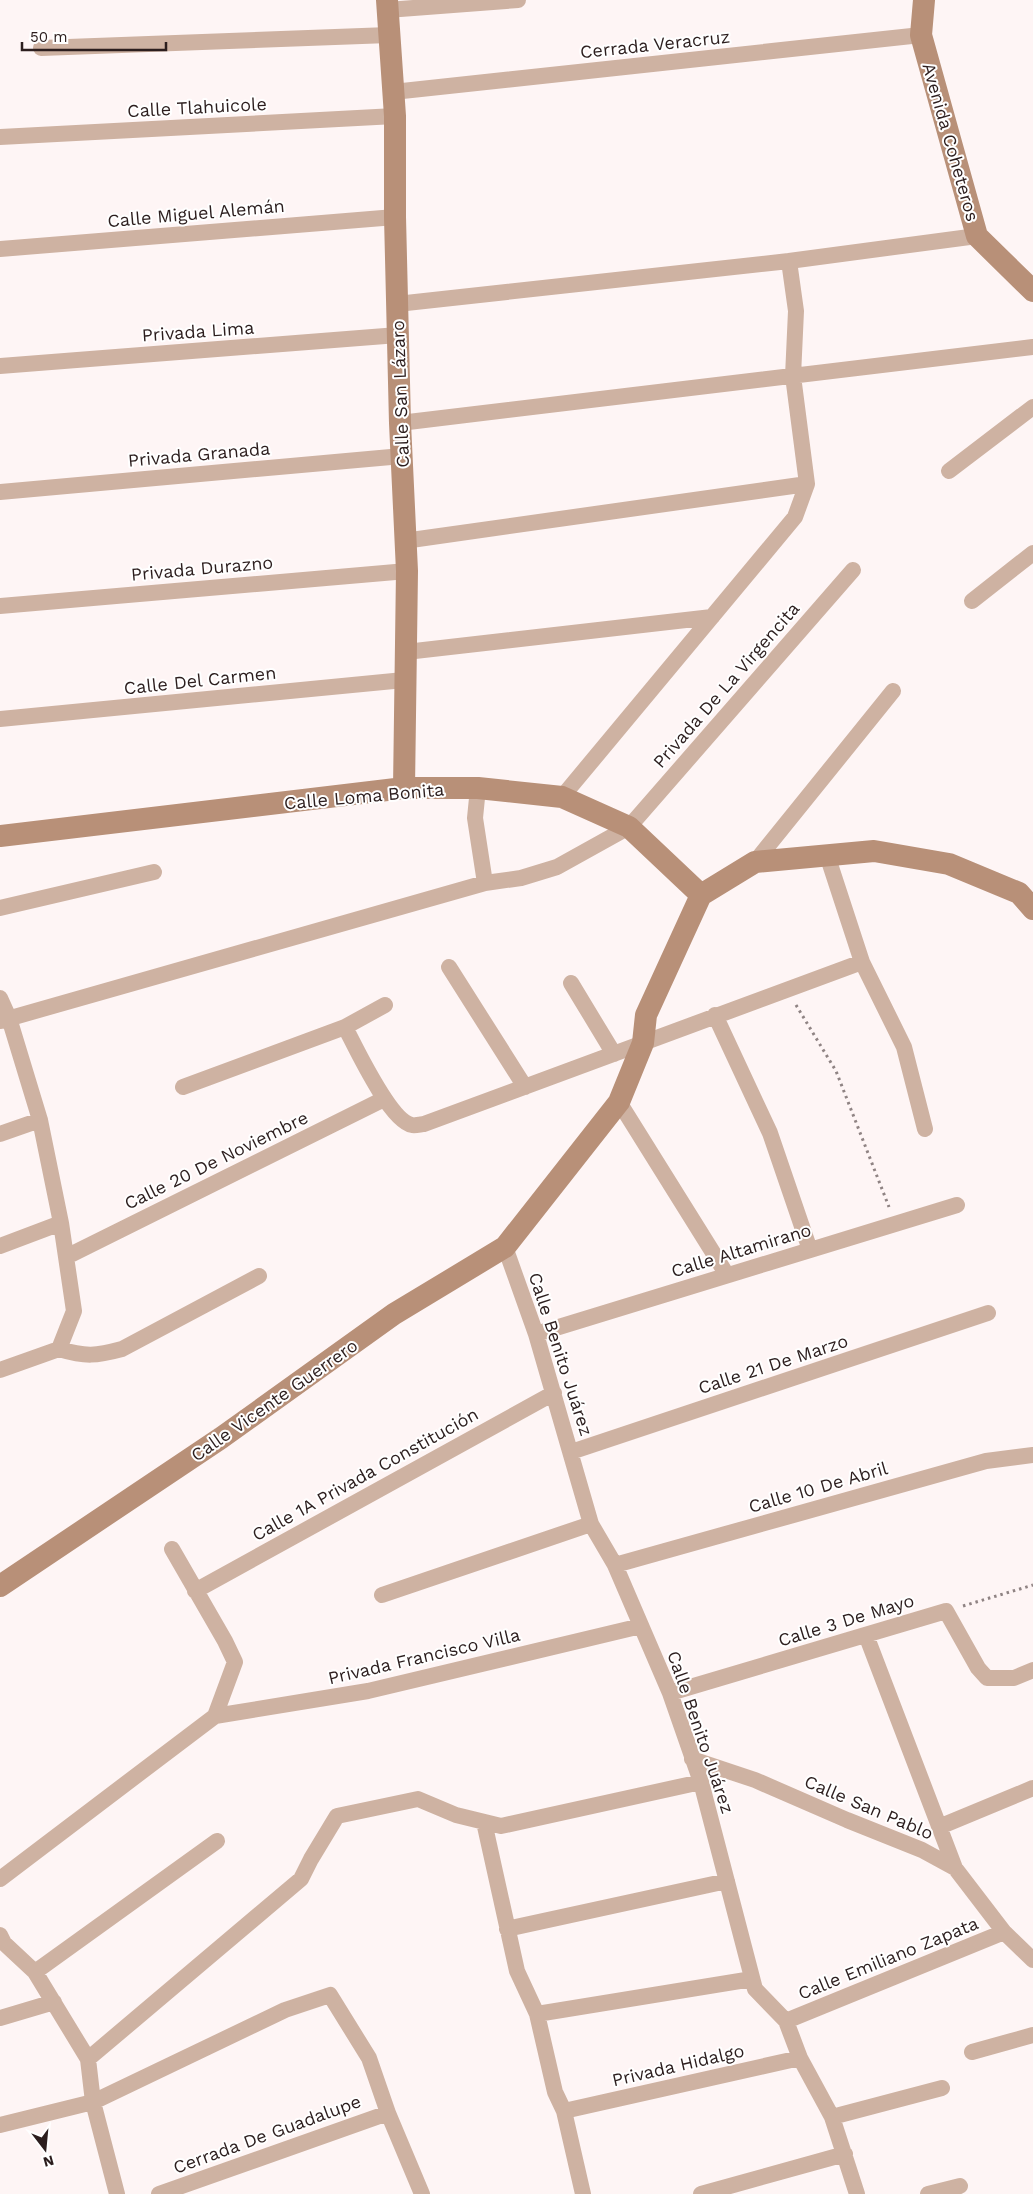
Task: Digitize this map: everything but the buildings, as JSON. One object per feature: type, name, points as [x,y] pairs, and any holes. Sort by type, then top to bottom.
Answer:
[{"type":"street","points":[[387,5],[518,0]]},
{"type":"street","name":"Avenida Coheteros","points":[[924,0],[921,35],[977,236],[1033,292]]},
{"type":"street","name":"Calle San Lázaro","points":[[387,5],[395,116],[394,217],[404,541],[407,571],[404,788]]},
{"type":"street","points":[[41,48],[389,35]]},
{"type":"street","name":"Cerrada Veracruz","points":[[393,92],[921,35]]},
{"type":"street","name":"Calle Tlahuicole","points":[[0,137],[395,116]]},
{"type":"street","name":"Calle Miguel Alemán","points":[[0,249],[394,217]]},
{"type":"street","points":[[398,304],[789,261],[977,236]]},
{"type":"street","points":[[562,797],[795,517],[807,484],[794,376],[796,311],[789,261]]},
{"type":"street","name":"Privada Lima","points":[[0,366],[398,335]]},
{"type":"street","points":[[400,423],[1033,347]]},
{"type":"street","points":[[950,471],[1033,407]]},
{"type":"street","name":"Privada Granada","points":[[0,492],[402,456]]},
{"type":"street","points":[[404,541],[807,484]]},
{"type":"street","points":[[972,601],[1033,553]]},
{"type":"street","name":"Privada De La Virgencita","points":[[5,1019],[485,883],[521,878],[558,867],[629,827],[853,570]]},
{"type":"street","name":"Privada Durazno","points":[[0,606],[407,571]]},
{"type":"street","points":[[406,652],[712,617]]},
{"type":"street","name":"Calle Del Carmen","points":[[0,719],[404,680]]},
{"type":"street","points":[[701,895],[755,862],[893,691]]},
{"type":"street","name":"Calle Loma Bonita","points":[[0,836],[404,788],[478,788],[562,797],[629,827],[701,895]]},
{"type":"street","points":[[478,788],[474,818],[485,883]]},
{"type":"street","points":[[755,862],[874,851],[949,864],[1019,893],[1033,908]]},
{"type":"street","points":[[827,855],[862,962],[904,1047],[925,1129]]},
{"type":"street","points":[[0,908],[154,872]]},
{"type":"street","name":"Calle Vicente Guerrero","points":[[0,1586],[221,1438],[394,1314],[505,1247],[619,1102],[643,1044],[646,1015],[701,895]]},
{"type":"street","points":[[345,1027],[384,1099],[403,1120],[413,1125],[424,1124],[862,962]]},
{"type":"street","points":[[449,967],[525,1087]]},
{"type":"street","points":[[571,983],[614,1054]]},
{"type":"street","points":[[0,998],[5,1019],[40,1120],[61,1223],[74,1311],[59,1349]]},
{"type":"street","points":[[183,1087],[345,1027],[385,1005]]},
{"type":"street","points":[[715,1015],[770,1133],[810,1250]]},
{"type":"street","name":"Calle 20 De Noviembre","points":[[66,1257],[384,1099]]},
{"type":"street","points":[[619,1102],[726,1275]]},
{"type":"street","points":[[0,1134],[40,1120]]},
{"type":"street","name":"Calle Altamirano","points":[[536,1334],[957,1204]]},
{"type":"street","points":[[0,1246],[61,1223]]},
{"type":"street","name":"Calle Benito Juárez","points":[[505,1247],[536,1334],[591,1524],[615,1565],[670,1693],[701,1782],[755,1989],[786,2021],[800,2058],[832,2117],[857,2194]]},
{"type":"street","points":[[0,1370],[59,1349],[78,1355],[99,1356],[122,1349],[259,1276]]},
{"type":"street","name":"Calle 21 De Marzo","points":[[571,1452],[988,1313]]},
{"type":"street","name":"Calle 1A Privada Constitución","points":[[195,1591],[554,1393]]},
{"type":"street","name":"Calle 10 De Abril","points":[[615,1565],[986,1461],[1033,1455]]},
{"type":"street","points":[[382,1594],[591,1524]]},
{"type":"street","points":[[0,1878],[215,1716],[235,1662],[172,1549]]},
{"type":"street","points":[[946,1611],[978,1668],[987,1678],[1014,1678],[1033,1670]]},
{"type":"street","name":"Calle 3 De Mayo","points":[[670,1693],[946,1611]]},
{"type":"street","name":"Privada Francisco Villa","points":[[215,1716],[368,1691],[641,1626]]},
{"type":"street","points":[[866,1635],[955,1868]]},
{"type":"street","name":"Calle San Pablo","points":[[692,1759],[755,1780],[922,1850],[955,1868],[1004,1932],[1033,1960]]},
{"type":"street","points":[[88,2059],[301,1880],[311,1859],[337,1816],[418,1799],[456,1815],[501,1826],[701,1782]]},
{"type":"street","points":[[939,1827],[1033,1788]]},
{"type":"street","points":[[484,1822],[517,1971],[537,2014],[555,2092],[564,2111],[582,2194]]},
{"type":"street","points":[[36,1972],[217,1842]]},
{"type":"street","points":[[508,1929],[727,1881]]},
{"type":"street","name":"Calle Emiliano Zapata","points":[[786,2021],[1004,1932]]},
{"type":"street","points":[[0,1935],[4,1943],[36,1972],[88,2059],[93,2102],[117,2194]]},
{"type":"street","points":[[537,2014],[752,1979]]},
{"type":"street","points":[[0,2125],[93,2102],[285,2010],[330,1995],[369,2058],[388,2113],[422,2194]]},
{"type":"street","points":[[0,2018],[54,2002]]},
{"type":"street","points":[[972,2052],[1033,2035]]},
{"type":"street","name":"Privada Hidalgo","points":[[564,2111],[800,2058]]},
{"type":"street","points":[[832,2117],[942,2088]]},
{"type":"street","name":"Cerrada De Guadalupe","points":[[159,2194],[388,2113]]},
{"type":"street","points":[[701,2194],[845,2154]]},
{"type":"street","points":[[928,2194],[960,2186]]},
{"type":"path","points":[[786,989],[836,1072],[895,1224]]},
{"type":"path","points":[[946,1611],[1033,1585]]}]
